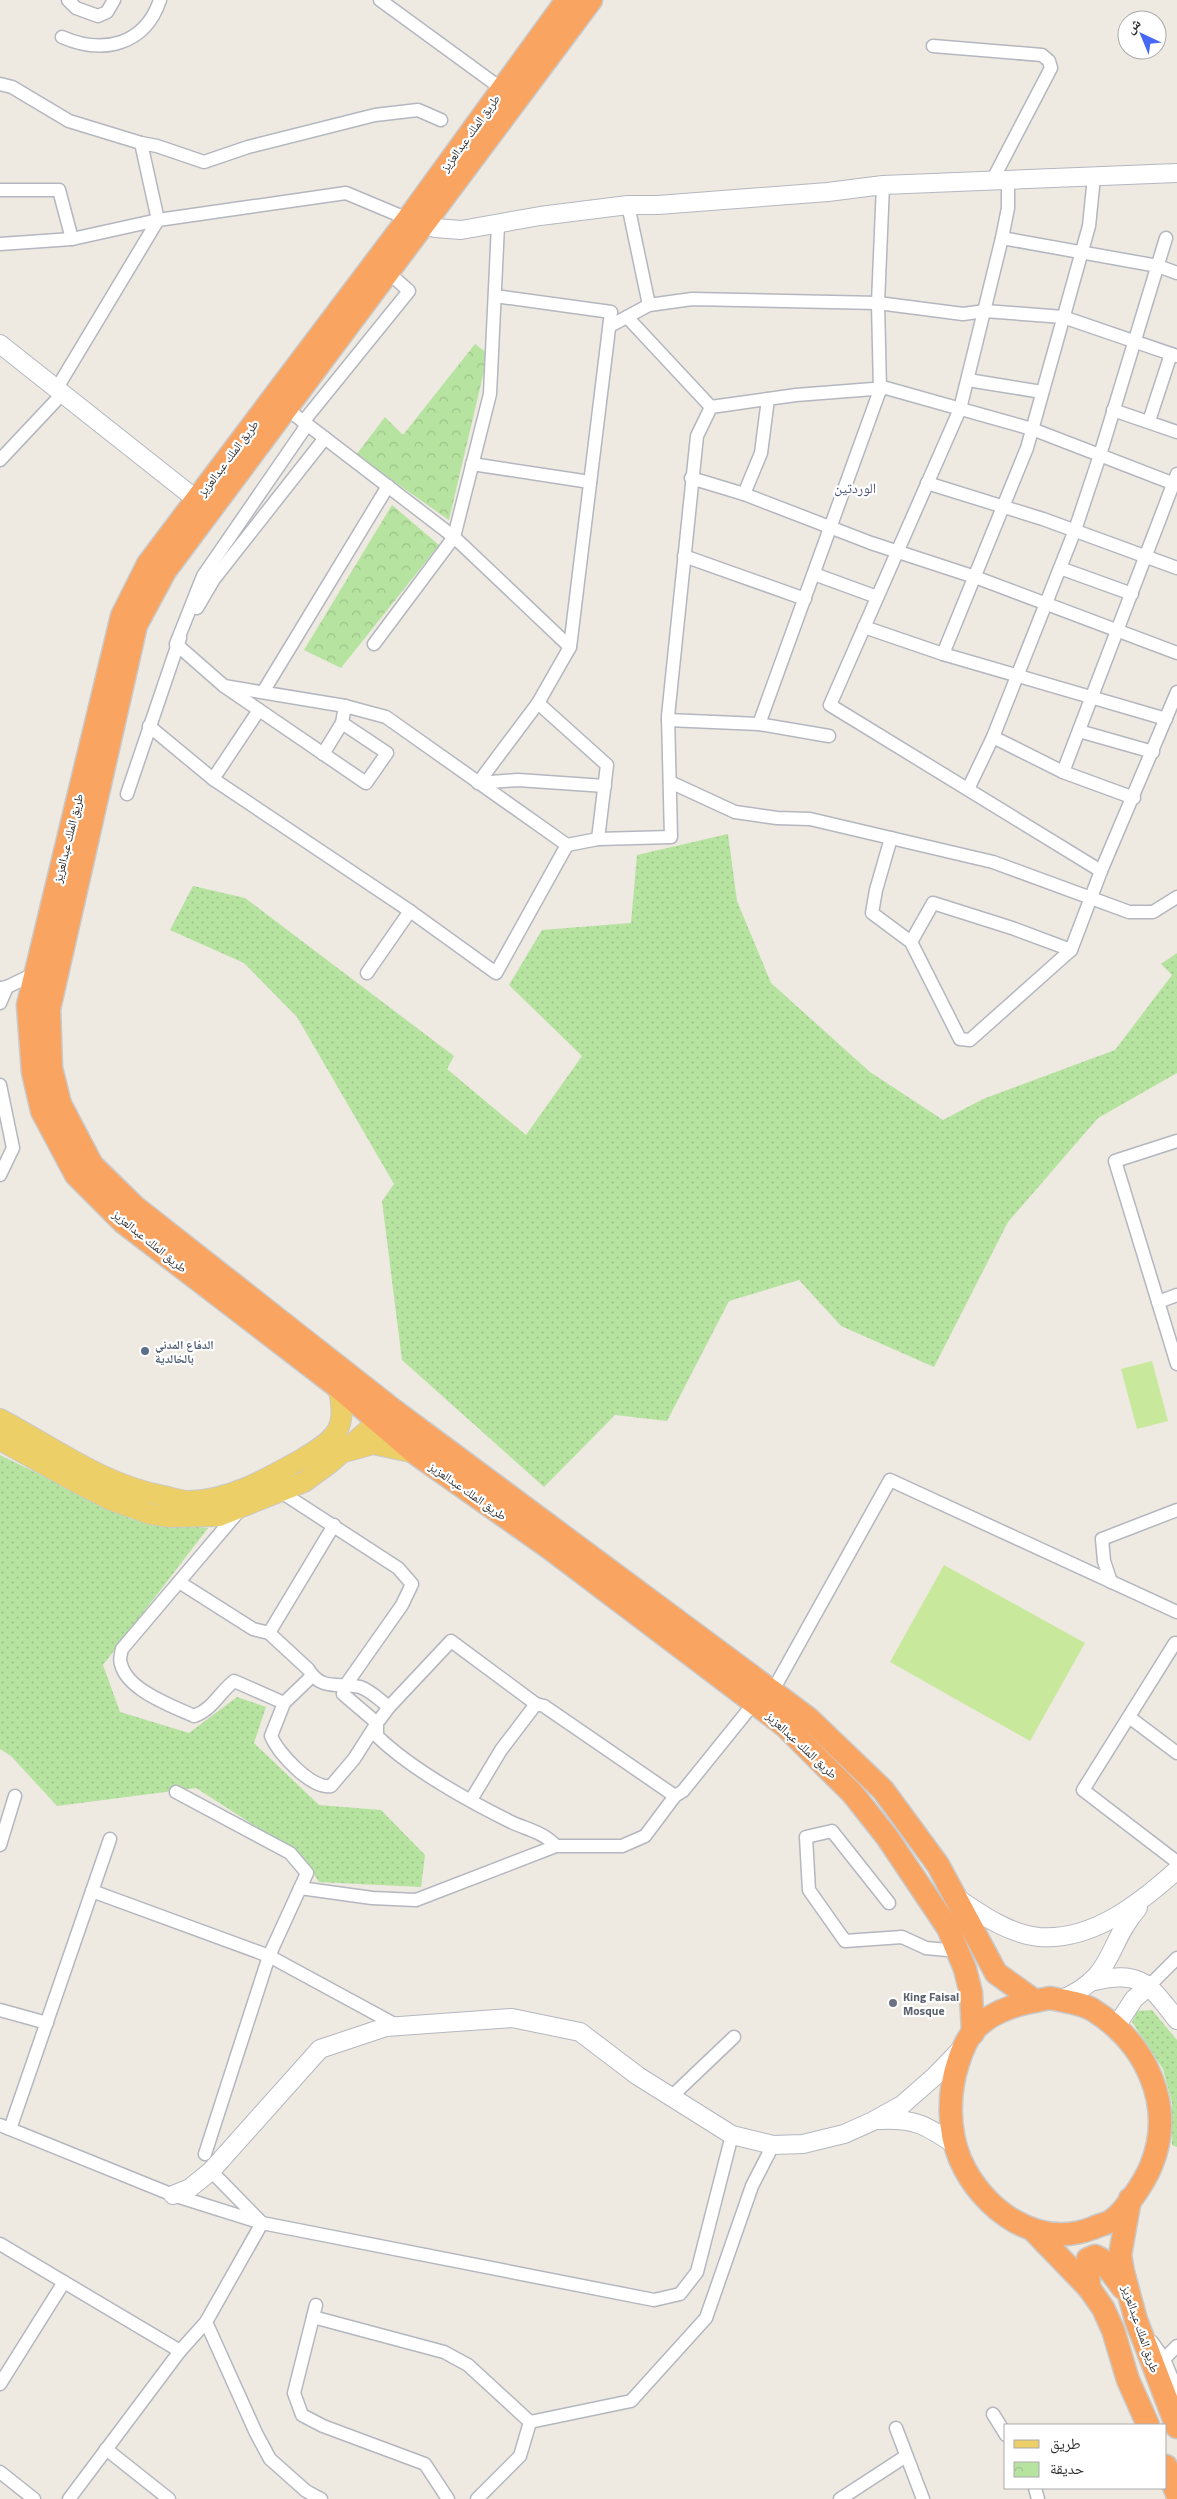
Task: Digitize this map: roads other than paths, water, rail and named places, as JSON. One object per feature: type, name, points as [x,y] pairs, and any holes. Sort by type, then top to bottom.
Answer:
[{"type":"highway","name":"طريق الملك عبدالعزيز","points":[[567,0],[502,89],[417,222],[389,273],[299,419],[165,572],[136,625],[49,1009],[51,1068],[60,1104],[92,1165],[135,1207],[378,1410],[763,1697],[785,1726],[853,1794],[920,1883],[948,1928],[965,1969],[970,1993],[968,2040]]},
{"type":"highway","name":"طريق الملك عبدالعزيز","points":[[591,0],[148,564],[122,616],[28,1005],[34,1072],[42,1111],[76,1175],[122,1222],[338,1387],[378,1410],[415,1453],[763,1697],[808,1718],[883,1790],[938,1865],[996,1973],[1035,2001]]},
{"type":"highway","points":[[1035,2232],[1068,2235],[1088,2230],[1112,2220],[1130,2199],[1151,2166],[1159,2132],[1159,2103],[1152,2075],[1116,2028],[1092,2009],[1050,1998],[1004,2009],[977,2027],[968,2040],[952,2081],[951,2118],[957,2146],[960,2158],[980,2194],[1006,2216],[1035,2232],[1090,2288],[1113,2330],[1128,2380],[1148,2424]]},
{"type":"highway","name":"طريق الملك عبدالعزيز","points":[[1130,2199],[1120,2255],[1127,2293],[1177,2427]]},
{"type":"highway","points":[[1090,2288],[1086,2265],[1088,2260],[1095,2256],[1101,2259],[1127,2293]]},
{"type":"highway","points":[[1167,2469],[1177,2494]]},
{"type":"main road","points":[[336,1447],[343,1416],[338,1387]]},
{"type":"main road","points":[[0,1440],[74,1482],[111,1500],[150,1514],[169,1517],[219,1516],[304,1482],[336,1447],[378,1410]]},
{"type":"main road","points":[[0,1419],[108,1479],[131,1489],[189,1501],[222,1496],[264,1481],[315,1452],[336,1447],[354,1448],[373,1444],[415,1453]]},
{"type":"street","points":[[68,0],[76,8],[98,16],[107,12],[114,0]]},
{"type":"street","points":[[62,37],[76,43],[101,46],[126,40],[147,24],[160,0]]},
{"type":"street","points":[[380,0],[502,89]]},
{"type":"street","points":[[933,46],[1042,55],[1049,61],[1051,68],[1000,180],[1008,208],[985,311],[960,409],[830,705],[1101,871]]},
{"type":"street","points":[[0,84],[12,87],[69,121],[157,146],[204,162],[257,145],[374,115],[418,110],[441,120]]},
{"type":"street","points":[[0,460],[60,391],[158,220],[141,143]]},
{"type":"street","points":[[0,244],[72,239],[158,220],[346,193],[435,228],[461,230],[498,225],[540,216],[628,206],[658,206],[828,192],[882,185],[1177,173]]},
{"type":"street","points":[[943,654],[1004,506],[1032,429],[1089,226],[1094,177]]},
{"type":"street","points":[[759,724],[880,390],[878,303],[882,185]]},
{"type":"street","points":[[0,190],[59,190],[72,239]]},
{"type":"street","points":[[628,206],[649,305]]},
{"type":"street","points":[[374,644],[454,536],[490,394],[498,225]]},
{"type":"street","points":[[1002,238],[1158,266],[1177,273]]},
{"type":"street","points":[[968,789],[993,737],[1074,530],[1100,455],[1166,238]]},
{"type":"street","points":[[478,783],[538,703],[570,647],[612,312],[495,296]]},
{"type":"street","points":[[610,326],[649,305],[692,299],[878,303],[963,314],[985,311],[1063,317],[1174,355],[1149,421]]},
{"type":"street","points":[[626,317],[711,407]]},
{"type":"street","points":[[0,344],[197,500]]},
{"type":"street","points":[[968,380],[1042,392]]},
{"type":"street","points":[[711,407],[768,399],[886,388],[1032,429],[1176,481],[1063,772]]},
{"type":"street","points":[[744,494],[761,454],[768,399]]},
{"type":"street","points":[[224,686],[345,706],[386,717],[567,845],[598,839],[671,836],[668,720],[697,436],[711,407]]},
{"type":"street","points":[[1113,410],[1177,432]]},
{"type":"street","points":[[127,794],[176,644],[203,576],[299,419],[454,536],[570,647]]},
{"type":"street","points":[[176,644],[214,579],[325,438]]},
{"type":"street","points":[[472,464],[590,482]]},
{"type":"street","points":[[692,478],[744,494],[897,552],[975,576],[1177,653]]},
{"type":"street","points":[[927,482],[1074,530],[1177,568]]},
{"type":"street","points":[[263,692],[388,486]]},
{"type":"street","points":[[684,556],[805,598]]},
{"type":"street","points":[[1060,568],[1132,594]]},
{"type":"street","points":[[814,574],[877,596]]},
{"type":"street","points":[[864,627],[943,654],[1166,719]]},
{"type":"street","points":[[176,644],[224,686],[366,783],[387,753],[342,723]]},
{"type":"street","points":[[891,838],[876,890],[872,913],[911,942],[960,1038],[970,1040],[1071,950],[1101,871],[1134,798],[1177,692]]},
{"type":"street","points":[[538,703],[607,765],[598,839]]},
{"type":"street","points":[[323,754],[342,723],[345,706]]},
{"type":"street","points":[[213,779],[259,710]]},
{"type":"street","points":[[668,720],[759,724],[828,736]]},
{"type":"street","points":[[149,726],[213,779],[410,911],[496,973],[567,845]]},
{"type":"street","points":[[1079,731],[1152,752]]},
{"type":"street","points":[[993,737],[1063,772],[1134,798]]},
{"type":"street","points":[[478,783],[518,780],[605,786]]},
{"type":"street","points":[[670,782],[735,812],[777,818],[810,819],[994,862],[1129,912],[1153,912],[1177,897]]},
{"type":"street","points":[[911,942],[933,903],[1012,928],[1071,950]]},
{"type":"street","points":[[368,973],[410,911]]},
{"type":"street","points":[[0,1003],[3,988],[36,974]]},
{"type":"street","points":[[0,1085],[13,1148],[0,1174]]},
{"type":"street","points":[[1177,1141],[1115,1161],[1177,1364]]},
{"type":"street","points":[[1158,1302],[1177,1295]]},
{"type":"street","points":[[300,1888],[372,1898],[416,1900],[556,1846],[622,1846],[645,1836],[675,1796],[683,1791],[763,1697],[890,1480],[1177,1612]]},
{"type":"street","points":[[281,1492],[398,1568],[412,1584],[402,1605],[345,1686],[343,1694],[377,1723],[377,1736],[396,1755],[471,1800],[510,1821],[549,1838],[556,1846]]},
{"type":"street","points":[[240,1509],[122,1649],[120,1664],[128,1679],[156,1698],[194,1716],[208,1711],[222,1691],[234,1681],[284,1703]]},
{"type":"street","points":[[1112,1582],[1104,1561],[1102,1539],[1177,1510]]},
{"type":"street","points":[[269,1633],[334,1525]]},
{"type":"street","points":[[179,1582],[254,1629],[269,1633],[308,1669],[312,1676],[328,1686],[362,1688],[389,1707]]},
{"type":"street","points":[[312,1676],[284,1703],[271,1736],[276,1750],[310,1779],[324,1787],[331,1786],[341,1775],[389,1707],[451,1641],[536,1704],[544,1706],[675,1796]]},
{"type":"street","points":[[1176,1643],[1083,1790],[1177,1862]]},
{"type":"street","points":[[471,1800],[501,1750],[536,1704]]},
{"type":"street","points":[[1129,1717],[1177,1753]]},
{"type":"street","points":[[176,1792],[290,1853],[307,1874],[269,1956],[205,2154]]},
{"type":"street","points":[[0,1845],[16,1796]]},
{"type":"street","points":[[889,1903],[832,1831],[806,1837],[809,1890],[845,1941],[902,1937],[926,1948],[958,1951]]},
{"type":"street","points":[[110,1839],[47,2023],[5,2127],[173,2195],[262,2223],[654,2300],[680,2294],[697,2272],[732,2135]]},
{"type":"street","points":[[957,1898],[994,1923],[1039,1937],[1062,1936],[1086,1930],[1121,1914],[1150,1894],[1177,1870]]},
{"type":"street","points":[[92,1891],[269,1956],[398,2026]]},
{"type":"street","points":[[1060,2000],[1075,1994],[1105,1968],[1125,1923],[1150,1894]]},
{"type":"street","points":[[1116,2028],[1134,1999],[1150,1986],[1177,1958]]},
{"type":"street","points":[[1090,1982],[1122,1977],[1150,1986],[1177,2020]]},
{"type":"street","points":[[0,2010],[47,2023]]},
{"type":"street","points":[[173,2195],[190,2188],[211,2171],[320,2049],[386,2027],[512,2018],[580,2032],[638,2076],[732,2135],[773,2145],[803,2144],[844,2134],[873,2121],[902,2105],[935,2076],[968,2040]]},
{"type":"street","points":[[671,2097],[734,2037]]},
{"type":"street","points":[[873,2121],[902,2119],[920,2124],[957,2146]]},
{"type":"street","points":[[530,2422],[631,2401],[706,2318],[752,2186],[773,2145]]},
{"type":"street","points":[[211,2171],[262,2223]]},
{"type":"street","points":[[68,2499],[180,2351],[206,2322],[262,2223]]},
{"type":"street","points":[[0,2244],[180,2351]]},
{"type":"street","points":[[0,2384],[5,2364],[64,2282]]},
{"type":"street","points":[[448,2499],[425,2464],[323,2426],[302,2415],[294,2393],[314,2311],[444,2352],[468,2366],[530,2422]]},
{"type":"street","points":[[1136,2320],[1164,2359],[1177,2391]]},
{"type":"street","points":[[206,2322],[256,2433],[270,2459],[306,2491],[321,2499]]},
{"type":"street","points":[[1164,2359],[1177,2346]]},
{"type":"street","points":[[993,2414],[1004,2432]]},
{"type":"street","points":[[477,2499],[520,2456],[530,2422]]},
{"type":"street","points":[[896,2428],[923,2499]]},
{"type":"street","points":[[106,2449],[169,2499]]},
{"type":"street","points":[[840,2499],[906,2456]]},
{"type":"street","points":[[0,2472],[34,2499]]},
{"type":"place","name":"الدفاع المدني بالخالدية","points":[[145,1351]]},
{"type":"place","name":"King Faisal Mosque","points":[[893,2003]]},
{"type":"district","name":"الوردتين","points":[[855,487]]}]
